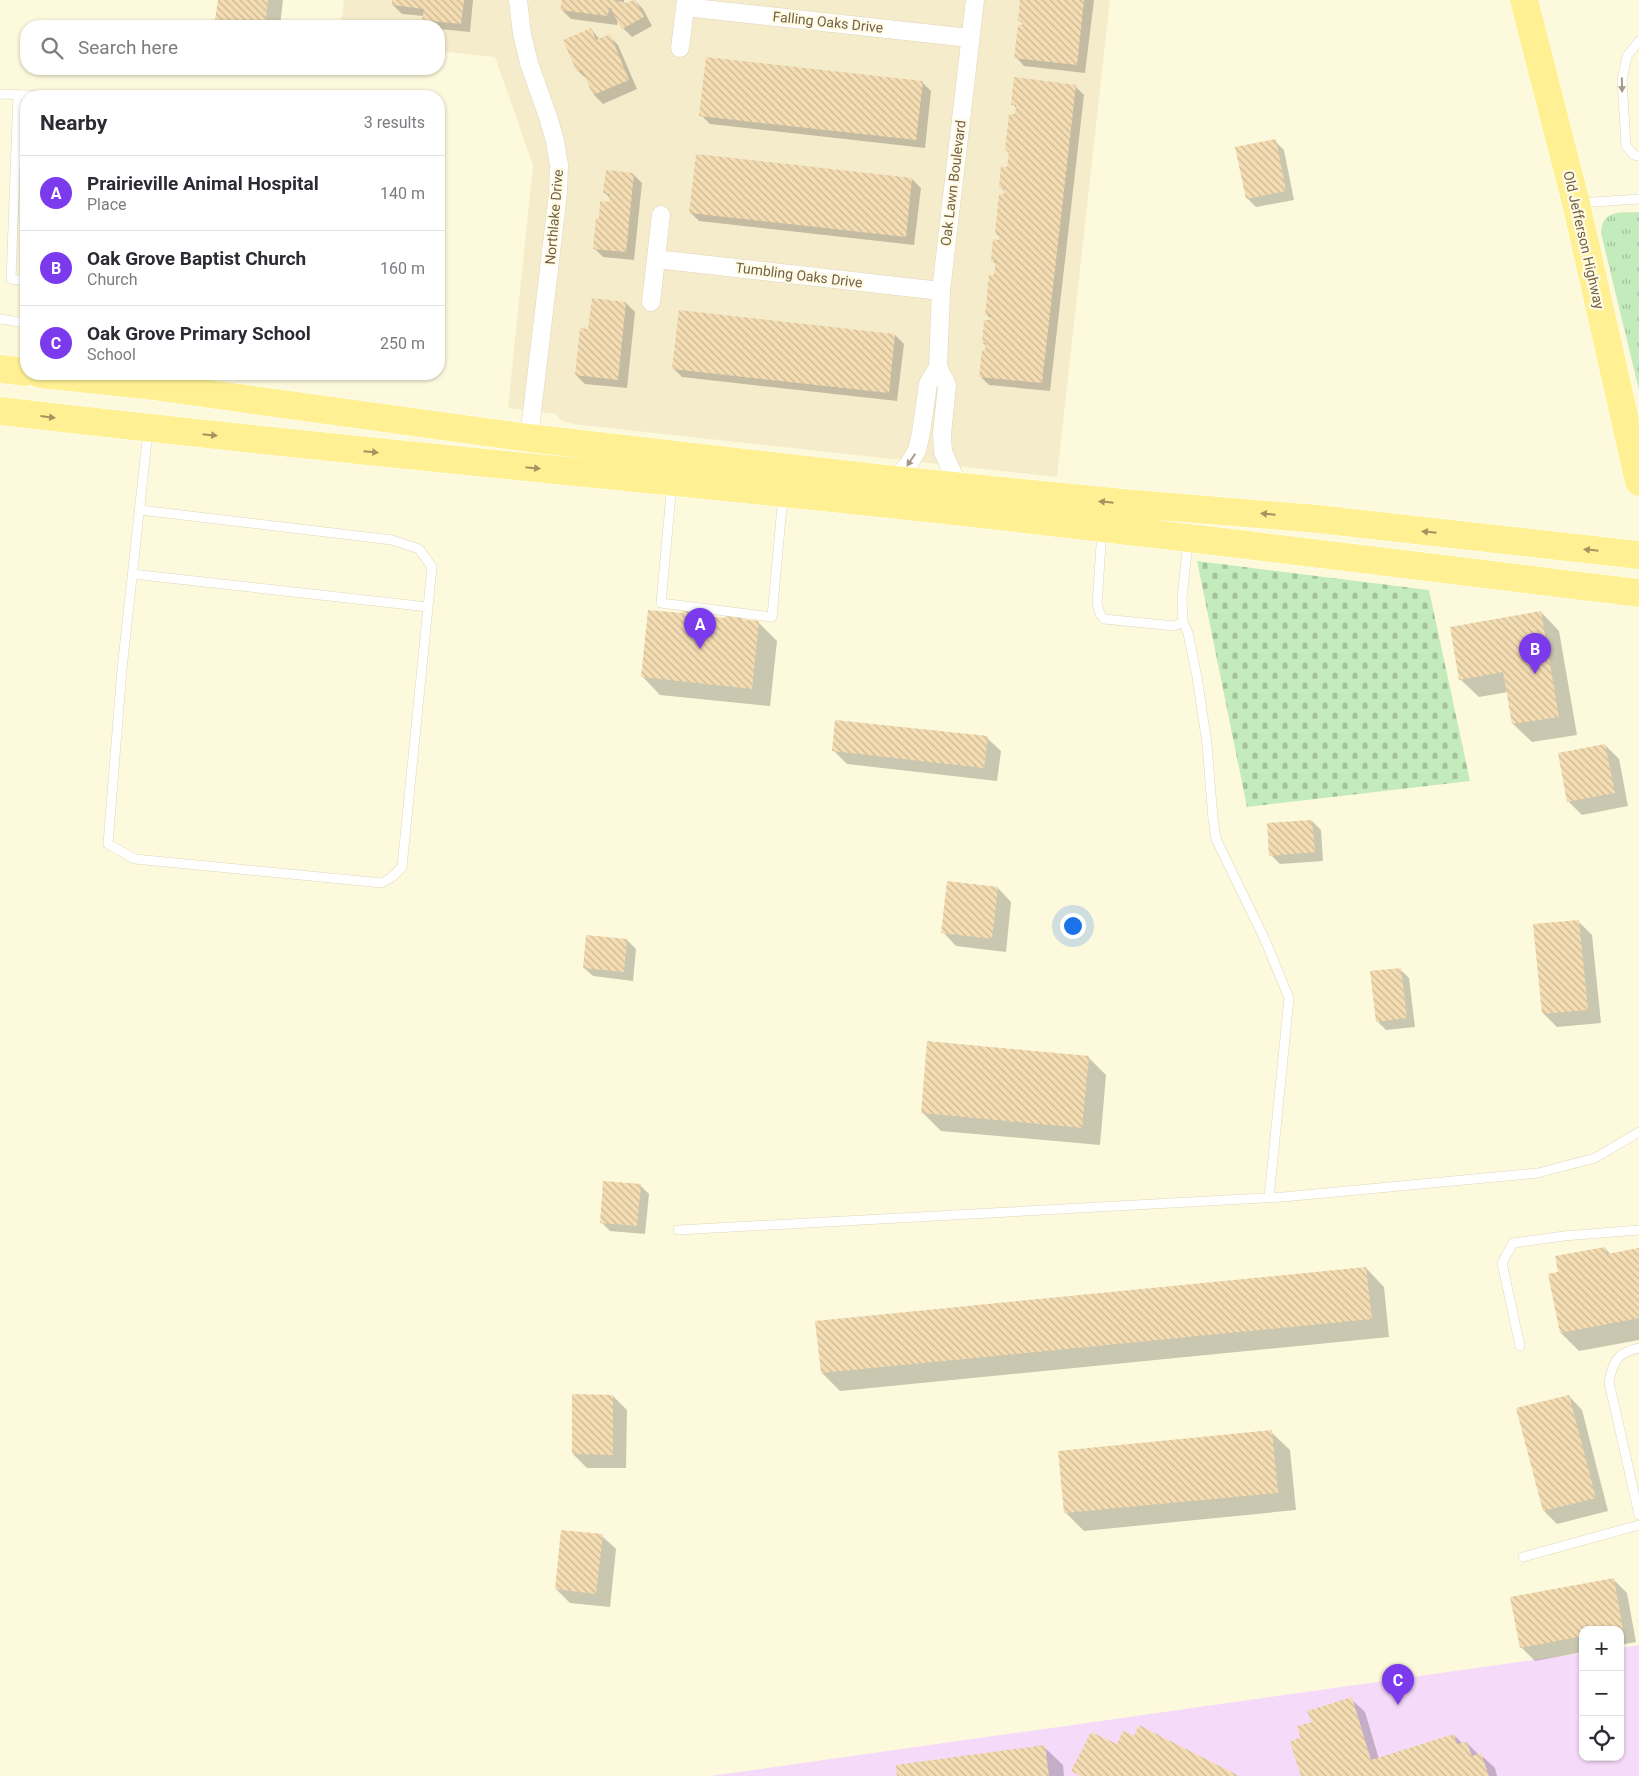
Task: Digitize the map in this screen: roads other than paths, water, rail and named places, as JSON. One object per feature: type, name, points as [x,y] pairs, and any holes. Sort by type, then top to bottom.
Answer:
[{"type":"main road","name":"Old Jefferson Highway","points":[[1524,0],[1576,203],[1634,443],[1639,482]]},
{"type":"main road","points":[[0,369],[20,371]]},
{"type":"main road","points":[[93,380],[529,438],[894,480],[1123,503],[1318,519],[1639,555]]},
{"type":"main road","points":[[0,411],[784,493],[1639,593]]},
{"type":"street","name":"Northlake Drive","points":[[518,0],[521,28],[529,63],[548,117],[560,165],[529,438]]},
{"type":"street","name":"Oak Lawn Boulevard","points":[[894,480],[909,464],[917,450],[932,435],[947,385],[938,367],[941,291],[975,0]]},
{"type":"street","name":"Falling Oaks Drive","points":[[685,3],[970,38]]},
{"type":"street","points":[[680,48],[685,3]]},
{"type":"street","points":[[651,302],[662,216]]},
{"type":"street","name":"Tumbling Oaks Drive","points":[[656,258],[941,291]]},
{"type":"street","name":"Oak Lawn Boulevard","points":[[932,435],[943,452],[949,469],[959,487]]},
{"type":"lane","points":[[1639,42],[1627,56],[1622,80],[1626,146],[1634,155],[1639,156]]},
{"type":"lane","points":[[0,94],[18,95],[11,279],[20,280]]},
{"type":"lane","points":[[1576,203],[1639,200]]},
{"type":"lane","points":[[0,319],[20,321]]},
{"type":"lane","points":[[140,510],[392,540],[419,550],[432,567],[402,867],[392,877],[382,883],[135,859],[108,844],[122,669],[149,428]]},
{"type":"lane","points":[[672,482],[661,603],[772,617],[784,493]]},
{"type":"lane","points":[[1102,529],[1097,604],[1100,614],[1104,619],[1174,626],[1183,622]]},
{"type":"lane","points":[[1188,539],[1182,598],[1183,622],[1188,633],[1197,678],[1207,744],[1216,838],[1265,940],[1289,998],[1269,1198]]},
{"type":"lane","points":[[132,574],[428,607]]},
{"type":"lane","points":[[678,1230],[1269,1198],[1538,1173],[1595,1158],[1639,1132]]},
{"type":"lane","points":[[1520,1346],[1502,1263],[1513,1243],[1564,1236],[1639,1230]]},
{"type":"lane","points":[[1639,1348],[1628,1351],[1613,1363],[1609,1382],[1639,1515]]},
{"type":"lane","points":[[1523,1557],[1639,1525]]},
{"type":"place","name":"Prairieville Animal Hospital","points":[[700,649]]},
{"type":"place","name":"Oak Grove Baptist Church","points":[[1535,674]]},
{"type":"place","name":"Oak Grove Primary School","points":[[1398,1705]]}]
